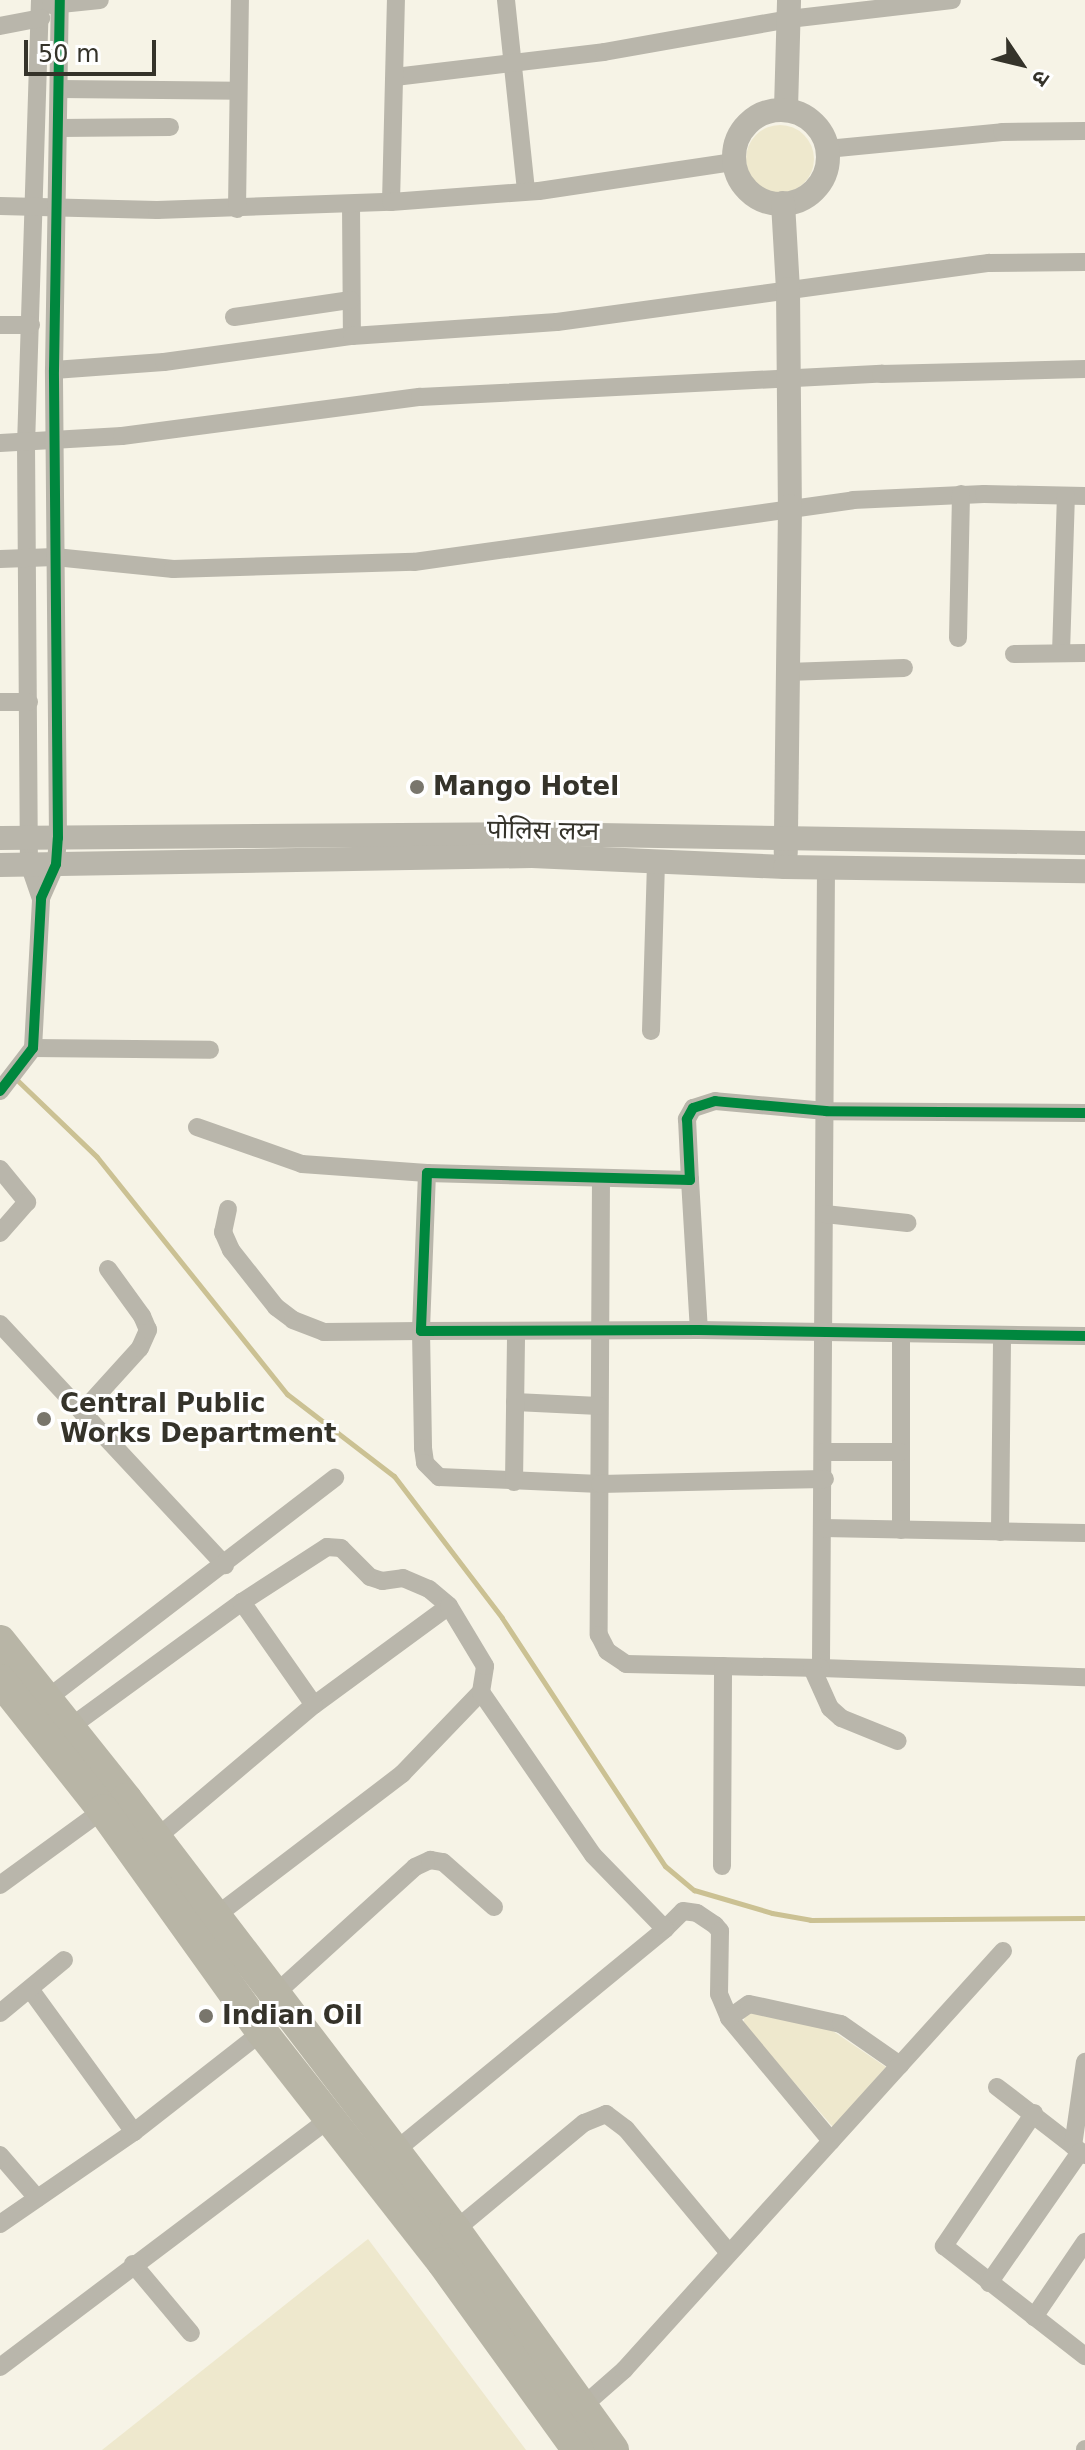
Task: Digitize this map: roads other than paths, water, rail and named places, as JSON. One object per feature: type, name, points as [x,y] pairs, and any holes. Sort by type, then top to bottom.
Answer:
[{"type":"highway","points":[[0,1641],[48,1698],[213,1918],[455,2230],[613,2450]]},
{"type":"highway","points":[[0,1680],[103,1810],[262,2032],[443,2263],[578,2450]]},
{"type":"street","points":[[0,26],[60,2],[100,0]]},
{"type":"street","points":[[237,209],[240,0]]},
{"type":"street","points":[[391,202],[396,0]]},
{"type":"street","points":[[506,0],[526,191]]},
{"type":"street","points":[[395,77],[604,52],[789,10],[952,0]]},
{"type":"street","points":[[4,1087],[31,1052],[41,898],[56,864],[58,838],[54,370],[60,2]]},
{"type":"street","points":[[40,8],[26,443],[29,864],[41,898]]},
{"type":"street","points":[[786,109],[789,10]]},
{"type":"street","points":[[60,89],[238,91]]},
{"type":"street","points":[[786,109],[811,119],[823,133],[829,156],[822,181],[806,197],[768,203],[751,195],[740,182],[734,162],[738,135],[755,117],[786,109]]},
{"type":"street","points":[[59,128],[170,127]]},
{"type":"street","points":[[827,149],[1002,132],[1085,131]]},
{"type":"street","points":[[0,206],[237,209],[391,202],[526,191],[734,162]]},
{"type":"street","points":[[783,203],[788,289],[790,506],[785,867]]},
{"type":"street","points":[[351,204],[352,336]]},
{"type":"street","points":[[54,370],[164,362],[352,336],[557,322],[989,263],[1085,262]]},
{"type":"street","points":[[234,317],[351,300]]},
{"type":"street","points":[[0,325],[31,325]]},
{"type":"street","points":[[0,443],[54,442],[420,397],[788,379],[1085,369]]},
{"type":"street","points":[[958,638],[961,494]]},
{"type":"street","points":[[0,559],[55,557],[173,569],[414,562],[790,506],[961,494],[1085,496]]},
{"type":"street","points":[[1061,653],[1066,496]]},
{"type":"street","points":[[1014,654],[1085,653]]},
{"type":"street","points":[[787,672],[904,668]]},
{"type":"street","points":[[0,702],[29,702]]},
{"type":"street","points":[[0,838],[538,834],[1085,843]]},
{"type":"street","name":"पोलिस लय्न","points":[[0,865],[532,856],[785,867],[1085,871]]},
{"type":"street","points":[[651,1031],[656,862]]},
{"type":"street","points":[[826,866],[825,1479],[817,1668],[830,1708],[841,1718],[898,1741]]},
{"type":"street","points":[[31,1052],[210,1050]]},
{"type":"street","points":[[699,1330],[687,1119],[693,1108],[715,1101],[826,1111],[1085,1113]]},
{"type":"street","points":[[197,1127],[302,1164],[427,1173],[690,1180]]},
{"type":"street","points":[[0,1169],[27,1202],[0,1233]]},
{"type":"street","points":[[427,1173],[421,1331],[425,1463],[439,1477],[600,1484],[825,1479]]},
{"type":"street","points":[[601,1178],[599,1635],[607,1651],[626,1664],[1085,1677]]},
{"type":"street","points":[[228,1209],[223,1232],[231,1250],[276,1307],[293,1320],[324,1332],[699,1330],[1085,1336]]},
{"type":"street","points":[[825,1214],[908,1223]]},
{"type":"street","points":[[82,1412],[140,1348],[148,1330],[142,1316],[108,1269]]},
{"type":"street","points":[[0,1324],[225,1565]]},
{"type":"street","points":[[514,1482],[516,1331]]},
{"type":"street","points":[[901,1334],[901,1530]]},
{"type":"street","points":[[1000,1532],[1002,1335]]},
{"type":"street","points":[[515,1402],[599,1406]]},
{"type":"street","points":[[823,1452],[901,1452]]},
{"type":"street","points":[[48,1698],[335,1478]]},
{"type":"street","points":[[823,1528],[1085,1533]]},
{"type":"street","points":[[69,1728],[242,1602],[327,1547],[341,1548],[370,1577],[382,1581],[403,1578],[429,1589],[449,1606],[485,1666],[481,1692],[402,1774],[213,1918]]},
{"type":"street","points":[[242,1602],[314,1705]]},
{"type":"street","points":[[154,1840],[314,1705],[449,1606]]},
{"type":"street","points":[[722,1866],[723,1666]]},
{"type":"street","points":[[481,1692],[593,1855],[665,1929]]},
{"type":"street","points":[[0,1885],[103,1810]]},
{"type":"street","points":[[274,1995],[415,1867],[430,1860],[443,1862],[494,1907]]},
{"type":"street","points":[[395,2151],[683,1911],[697,1913],[720,1931],[719,1994],[729,2018],[831,2141]]},
{"type":"street","points":[[583,2406],[624,2370],[1003,1951]]},
{"type":"street","points":[[0,2013],[64,1960]]},
{"type":"street","points":[[30,1989],[134,2132]]},
{"type":"street","points":[[729,2018],[749,2004],[841,2024],[900,2065]]},
{"type":"street","points":[[0,2224],[134,2132],[262,2032]]},
{"type":"street","points":[[989,2283],[1079,2151],[1085,2062]]},
{"type":"street","points":[[997,2087],[1079,2151]]},
{"type":"street","points":[[1034,2113],[944,2246],[1084,2353]]},
{"type":"street","points":[[455,2230],[584,2123],[606,2114],[626,2129],[729,2253]]},
{"type":"street","points":[[0,2367],[329,2119]]},
{"type":"street","points":[[0,2155],[37,2198]]},
{"type":"street","points":[[1034,2317],[1085,2242]]},
{"type":"street","points":[[133,2264],[191,2333]]},
{"type":"waterway","points":[[16,1079],[97,1157],[287,1394],[394,1476],[502,1618],[665,1866],[694,1890],[772,1913],[810,1920],[1085,1918]]},
{"type":"place","name":"Mango Hotel","points":[[417,787]]},
{"type":"place","name":"Central Public Works Department","points":[[44,1419]]},
{"type":"place","name":"Indian Oil","points":[[206,2016]]}]
